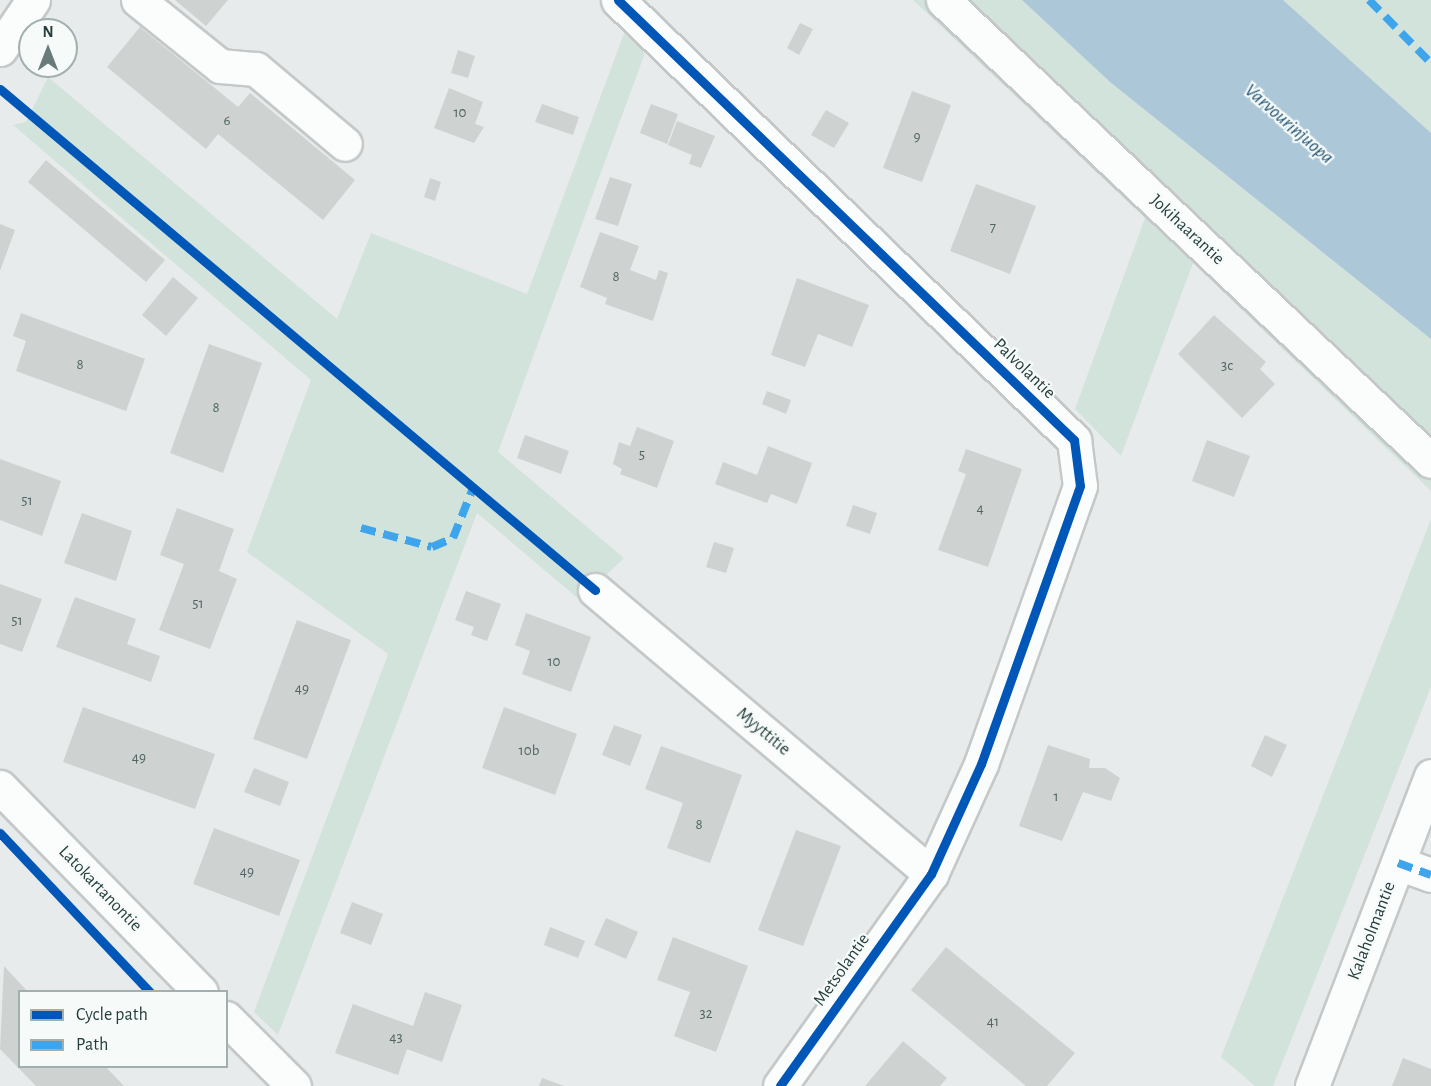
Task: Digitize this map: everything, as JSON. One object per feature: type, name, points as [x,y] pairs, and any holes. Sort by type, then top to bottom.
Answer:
[{"type":"street","points":[[0,49],[33,0]]},
{"type":"street","points":[[138,0],[220,66],[256,69],[345,144]]},
{"type":"street","name":"Palvolantie","points":[[618,0],[1074,440],[1080,486],[981,764],[931,874]]},
{"type":"street","name":"Jokihaarantie","points":[[943,0],[1431,460]]},
{"type":"street","name":"Myyttitie","points":[[595,590],[931,874]]},
{"type":"street","name":"Kalaholmantie","points":[[1312,1086],[1431,776]]},
{"type":"street","name":"Latokartanontie","points":[[0,787],[199,990]]},
{"type":"street","points":[[1398,863],[1431,875]]},
{"type":"street","name":"Metsolantie","points":[[780,1086],[931,874]]},
{"type":"street","points":[[228,1020],[294,1086]]},
{"type":"shaded area","points":[[913,0],[1022,0],[1110,82],[1431,339],[1431,491],[1193,263],[1121,456],[1075,409],[1145,218]]},
{"type":"shaded area","points":[[1283,0],[1431,0],[1431,133],[1317,31]]},
{"type":"shaded area","points":[[625,31],[645,53],[498,452],[624,558],[580,600],[477,513],[278,1035],[254,1012],[388,654],[247,552],[311,380],[13,125],[26,122],[49,78],[337,319],[371,233],[527,294]]},
{"type":"shaded area","points":[[1431,519],[1431,687],[1273,1086],[1255,1086],[1221,1057]]},
{"type":"water","name":"Varvourinjuopa","points":[[1022,0],[1283,0],[1431,133],[1431,339],[1110,82]]},
{"type":"building","points":[[175,0],[228,0],[206,26]]},
{"type":"building","points":[[800,23],[813,29],[799,55],[787,48]]},
{"type":"building","points":[[140,27],[238,107],[250,93],[355,180],[323,220],[218,134],[206,149],[107,67]]},
{"type":"building","points":[[458,50],[475,56],[468,78],[451,73]]},
{"type":"building","points":[[449,88],[483,102],[475,124],[484,127],[474,143],[434,128]]},
{"type":"building","points":[[912,91],[951,105],[922,182],[883,168]]},
{"type":"building","points":[[542,104],[579,117],[573,135],[535,122]]},
{"type":"building","points":[[651,104],[678,114],[667,144],[640,133]]},
{"type":"building","points":[[826,110],[849,123],[834,148],[811,135]]},
{"type":"building","points":[[677,121],[715,136],[701,168],[689,164],[692,155],[668,145]]},
{"type":"building","points":[[46,160],[165,260],[146,282],[28,182]]},
{"type":"building","points":[[610,177],[632,184],[618,226],[595,219]]},
{"type":"building","points":[[430,178],[441,182],[435,201],[424,197]]},
{"type":"building","points":[[976,184],[1036,206],[1010,274],[950,251]]},
{"type":"building","points":[[0,224],[15,230],[0,271]]},
{"type":"building","points":[[600,232],[639,246],[630,270],[656,280],[659,270],[668,273],[653,321],[605,304],[607,298],[580,287]]},
{"type":"building","points":[[173,277],[198,298],[166,336],[142,315]]},
{"type":"building","points":[[797,278],[869,305],[852,347],[818,334],[805,367],[771,355]]},
{"type":"building","points":[[21,313],[145,359],[126,411],[16,371],[26,341],[13,336]]},
{"type":"building","points":[[1214,315],[1266,362],[1260,369],[1275,384],[1242,418],[1178,354]]},
{"type":"building","points":[[209,344],[262,363],[223,473],[170,453]]},
{"type":"building","points":[[767,391],[791,400],[786,414],[762,404]]},
{"type":"building","points":[[637,427],[674,441],[657,488],[620,474],[622,469],[613,464],[619,442],[630,446]]},
{"type":"building","points":[[525,435],[569,451],[561,474],[517,458]]},
{"type":"building","points":[[1207,440],[1250,456],[1234,497],[1192,481]]},
{"type":"building","points":[[768,446],[812,463],[797,504],[771,494],[767,503],[715,484],[723,462],[757,475]]},
{"type":"building","points":[[966,449],[1022,469],[988,567],[938,550],[966,474],[958,471]]},
{"type":"building","points":[[0,459],[61,481],[42,536],[0,520]]},
{"type":"building","points":[[853,505],[877,513],[870,534],[846,526]]},
{"type":"building","points":[[177,508],[234,529],[219,571],[237,579],[210,649],[159,630],[184,564],[160,555]]},
{"type":"building","points":[[82,513],[132,531],[116,581],[64,563]]},
{"type":"building","points":[[714,542],[734,548],[726,573],[706,567]]},
{"type":"building","points":[[0,584],[42,599],[22,652],[0,644]]},
{"type":"building","points":[[466,591],[501,604],[487,641],[471,635],[474,627],[455,620]]},
{"type":"building","points":[[75,597],[136,619],[127,644],[160,656],[151,682],[56,647]]},
{"type":"building","points":[[526,613],[591,637],[571,692],[522,674],[530,651],[515,645]]},
{"type":"building","points":[[297,620],[351,640],[307,759],[253,739]]},
{"type":"building","points":[[83,707],[215,754],[195,809],[63,762]]},
{"type":"building","points":[[504,707],[577,734],[555,795],[482,768]]},
{"type":"building","points":[[614,725],[642,735],[630,766],[602,755]]},
{"type":"building","points":[[1265,735],[1287,745],[1272,777],[1251,766]]},
{"type":"building","points":[[1048,745],[1090,759],[1089,768],[1105,768],[1120,778],[1111,801],[1083,792],[1062,841],[1019,826]]},
{"type":"building","points":[[661,746],[742,775],[710,863],[667,848],[683,803],[645,789]]},
{"type":"building","points":[[254,768],[289,782],[280,806],[244,792]]},
{"type":"building","points":[[214,828],[300,860],[279,916],[193,884]]},
{"type":"building","points":[[796,830],[841,846],[803,946],[758,930]]},
{"type":"building","points":[[352,902],[383,914],[371,945],[340,933]]},
{"type":"building","points":[[606,918],[638,932],[626,959],[594,945]]},
{"type":"building","points":[[550,927],[585,941],[578,958],[544,945]]},
{"type":"building","points":[[673,937],[748,966],[716,1052],[674,1036],[690,992],[657,980]]},
{"type":"building","points":[[946,947],[1075,1053],[1047,1086],[1026,1086],[911,990]]},
{"type":"building","points":[[4,966],[26,990],[18,990],[18,1068],[0,1049]]},
{"type":"building","points":[[425,992],[462,1005],[442,1062],[407,1049],[398,1075],[335,1053],[353,1004],[413,1026]]},
{"type":"building","points":[[903,1041],[947,1078],[940,1086],[865,1086]]},
{"type":"building","points":[[1403,1058],[1431,1069],[1431,1086],[1392,1086]]},
{"type":"building","points":[[18,1068],[107,1068],[124,1086],[36,1086]]},
{"type":"building","points":[[542,1078],[564,1086],[539,1086]]},
{"type":"marked path","points":[[1369,0],[1431,63]]},
{"type":"marked path","points":[[361,528],[432,547],[453,538],[473,488]]},
{"type":"marked path","points":[[1398,863],[1431,875]]},
{"type":"cycle path","points":[[618,0],[1074,440],[1080,486],[981,764],[931,874],[780,1086]]},
{"type":"cycle path","points":[[0,89],[595,590]]},
{"type":"cycle path","points":[[0,833],[148,990]]}]
